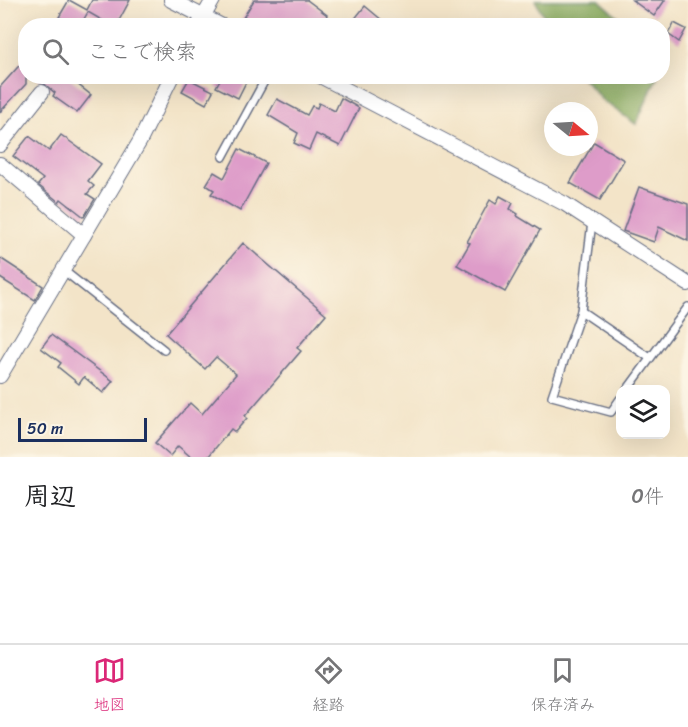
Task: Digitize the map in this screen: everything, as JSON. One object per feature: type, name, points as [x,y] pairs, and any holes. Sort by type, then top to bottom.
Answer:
[{"type":"street","points":[[171,0],[197,18]]},
{"type":"street","points":[[203,18],[213,0]]},
{"type":"street","points":[[0,376],[140,141],[168,84]]},
{"type":"street","points":[[335,84],[566,204],[688,284]]},
{"type":"street","points":[[0,145],[42,92]]},
{"type":"street","points":[[0,164],[84,235]]},
{"type":"lane","points":[[223,157],[263,84]]},
{"type":"lane","points":[[592,221],[581,311],[552,396],[611,411],[616,405]]},
{"type":"lane","points":[[63,270],[164,350]]},
{"type":"lane","points":[[631,385],[688,307]]},
{"type":"lane","points":[[581,311],[650,358]]},
{"type":"green space","points":[[535,0],[599,0],[620,18],[545,18]]},
{"type":"green space","points":[[588,84],[654,84],[636,124],[602,100]]},
{"type":"building","points":[[69,0],[87,10],[92,0],[130,0],[120,18],[98,18],[88,12],[85,18],[59,17]]},
{"type":"building","points":[[254,0],[307,0],[327,15],[326,18],[243,18]]},
{"type":"building","points":[[632,0],[665,0],[654,16]]},
{"type":"building","points":[[365,6],[379,18],[355,18]]},
{"type":"building","points":[[674,23],[686,29],[679,42],[670,35]]},
{"type":"building","points":[[18,67],[18,84],[26,84],[0,112],[0,87]]},
{"type":"building","points":[[44,84],[77,84],[91,95],[77,113],[53,96],[55,93]]},
{"type":"building","points":[[186,84],[199,84],[213,91],[206,104],[182,91]]},
{"type":"building","points":[[218,84],[245,84],[238,98],[216,87]]},
{"type":"building","points":[[341,98],[359,108],[340,146],[316,134],[309,150],[294,143],[298,133],[268,115],[277,99],[307,115],[312,106],[317,108],[319,103],[335,111]]},
{"type":"building","points":[[61,135],[101,164],[88,181],[94,186],[87,194],[95,199],[84,217],[61,199],[59,202],[38,185],[43,179],[13,156],[29,136],[49,151]]},
{"type":"building","points":[[598,144],[624,160],[600,200],[570,183],[586,156],[598,156]]},
{"type":"building","points":[[239,149],[266,163],[240,211],[211,194],[214,190],[206,185],[214,172],[224,178]]},
{"type":"building","points":[[639,187],[688,204],[688,241],[659,227],[654,242],[623,231]]},
{"type":"building","points":[[500,196],[513,203],[510,209],[518,214],[517,216],[540,230],[505,292],[457,265],[490,200],[496,204]]},
{"type":"building","points":[[243,243],[326,314],[297,348],[301,351],[245,416],[247,418],[235,432],[231,429],[208,457],[191,457],[178,446],[170,456],[155,443],[190,403],[202,414],[236,374],[216,357],[205,369],[166,334]]},
{"type":"building","points":[[0,258],[43,286],[35,300],[0,278]]},
{"type":"building","points":[[51,335],[113,381],[103,393],[84,377],[79,384],[58,367],[61,363],[41,348]]}]
